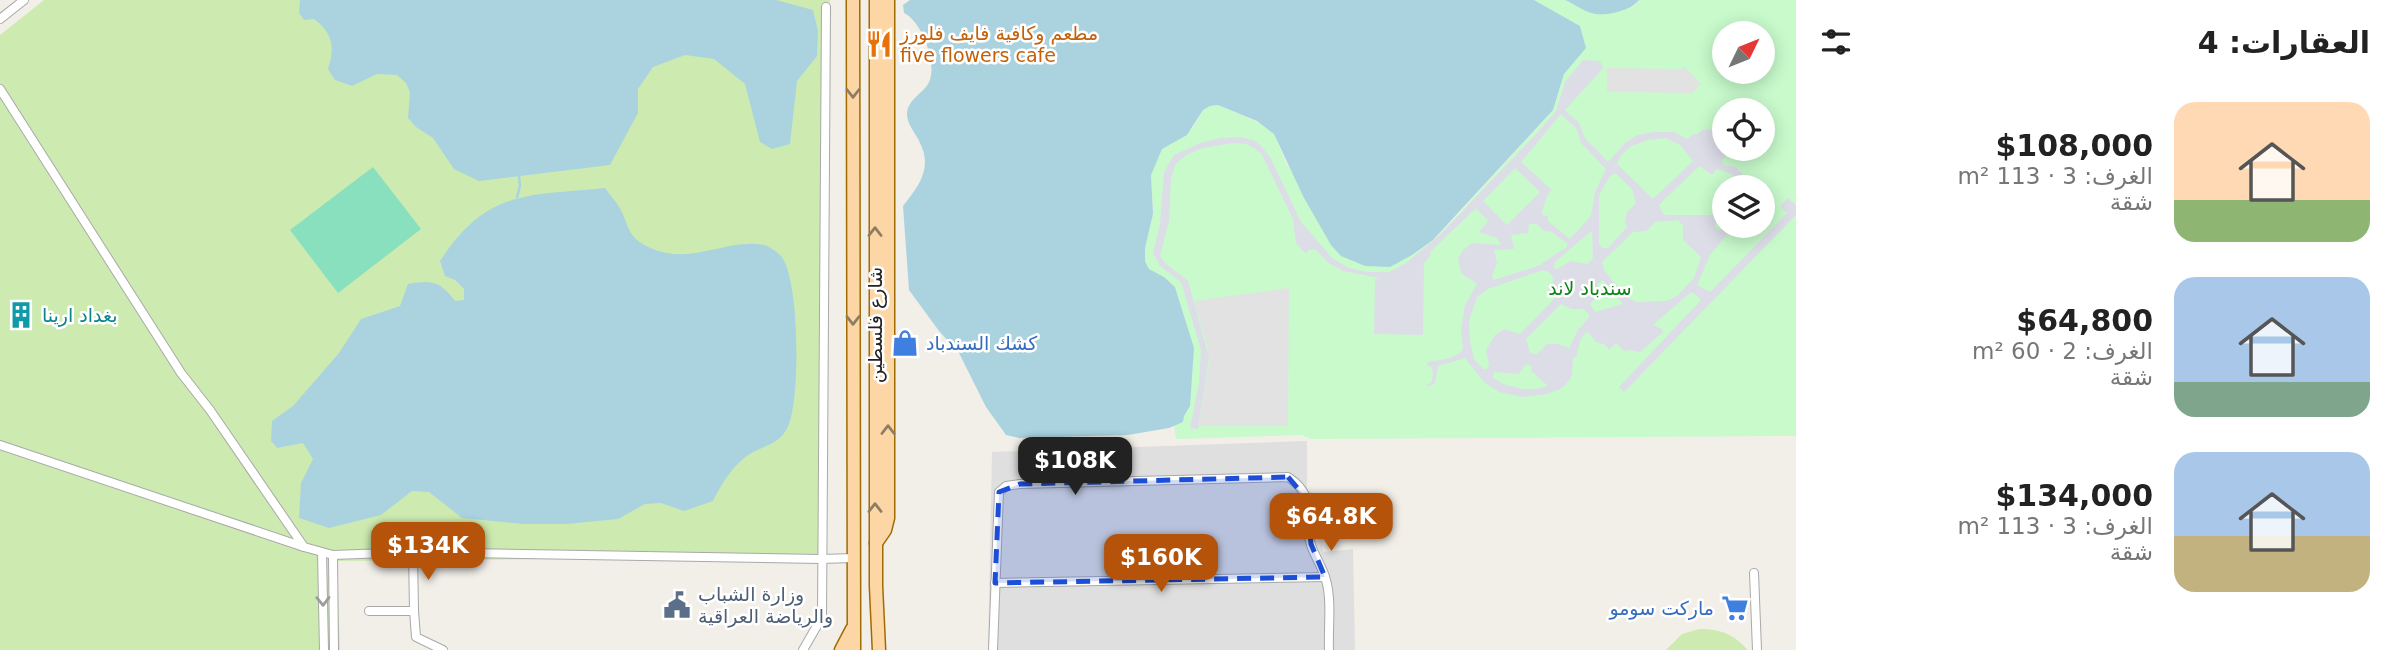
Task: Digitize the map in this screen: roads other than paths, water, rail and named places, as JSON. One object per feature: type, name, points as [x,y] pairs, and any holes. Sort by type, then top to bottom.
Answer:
[{"type":"main road","name":"شارع فلسطين","points":[[853,0],[854,650]]},
{"type":"main road","name":"شارع فلسطين","points":[[876,0],[876,586],[879,650]]},
{"type":"main road","points":[[876,544],[885,530],[888,518],[888,0]]},
{"type":"main road","points":[[853,68],[876,68]]},
{"type":"main road","points":[[876,321],[888,343]]},
{"type":"main road","points":[[854,585],[859,592],[864,593],[876,586]]},
{"type":"main road","points":[[841,650],[854,625]]},
{"type":"main road","points":[[878,627],[881,642],[887,650]]},
{"type":"street","points":[[0,19],[24,0]]},
{"type":"street","points":[[803,650],[822,617],[826,7]]},
{"type":"street","points":[[0,89],[181,373],[210,410],[304,547]]},
{"type":"street","points":[[0,445],[333,555],[413,552],[854,558]]},
{"type":"street","points":[[993,650],[999,492],[1006,486],[1288,477],[1295,481],[1310,509],[1311,544],[1325,577],[1329,650]]},
{"type":"street","points":[[322,552],[324,650]]},
{"type":"street","points":[[413,552],[416,637],[443,650]]},
{"type":"street","points":[[333,555],[334,650]]},
{"type":"street","points":[[1754,573],[1757,650]]},
{"type":"street","points":[[995,583],[1325,577]]},
{"type":"street","points":[[369,611],[414,611]]},
{"type":"water","points":[[300,0],[776,0],[813,10],[818,31],[817,56],[797,81],[790,144],[772,149],[760,142],[745,84],[714,59],[685,55],[653,67],[638,89],[638,113],[610,165],[479,181],[454,169],[433,138],[408,118],[410,92],[406,83],[397,75],[377,74],[352,86],[335,80],[328,69],[332,48],[329,35],[314,19],[304,20],[299,13]]},
{"type":"water","points":[[910,0],[1534,0],[1580,26],[1586,48],[1564,74],[1553,110],[1433,240],[1390,267],[1365,266],[1341,256],[1331,245],[1304,198],[1274,134],[1257,121],[1218,105],[1203,110],[1187,135],[1162,149],[1151,175],[1153,214],[1145,248],[1145,261],[1149,269],[1175,287],[1194,348],[1190,406],[1183,422],[1169,428],[1128,435],[1019,438],[1006,435],[986,407],[959,353],[909,290],[903,206],[922,177],[925,161],[924,152],[907,115],[912,102],[928,84],[931,76],[927,45],[917,25],[904,13],[903,5]]},
{"type":"water","points":[[1565,0],[1639,0],[1624,10],[1603,14],[1591,13]]},
{"type":"water","points":[[605,188],[618,205],[633,235],[653,249],[682,254],[750,244],[766,246],[781,256],[792,288],[796,365],[793,410],[781,437],[744,458],[726,478],[713,501],[684,511],[661,503],[645,504],[618,519],[567,524],[524,524],[462,518],[429,492],[412,491],[381,515],[329,528],[299,518],[301,483],[313,459],[303,443],[277,448],[271,441],[272,421],[293,406],[339,353],[361,319],[400,306],[408,284],[435,284],[445,289],[455,301],[464,300],[464,289],[455,280],[445,276],[440,261],[457,238],[492,208],[531,196]]},
{"type":"waterway","points":[[517,197],[519,176]]},
{"type":"place","name":"مطعم وكافية فايف فلورز five flowers cafe","points":[[879,44]]},
{"type":"place","name":"بغداد ارينا","points":[[21,315]]},
{"type":"place","name":"كشك السندباد","points":[[905,343]]},
{"type":"place","name":"وزارة الشباب والرياضة العراقية","points":[[677,605]]},
{"type":"place","name":"ماركت سومو","points":[[1735,608]]},
{"type":"park label","name":"سندباد لاند","points":[[1590,288]]}]
